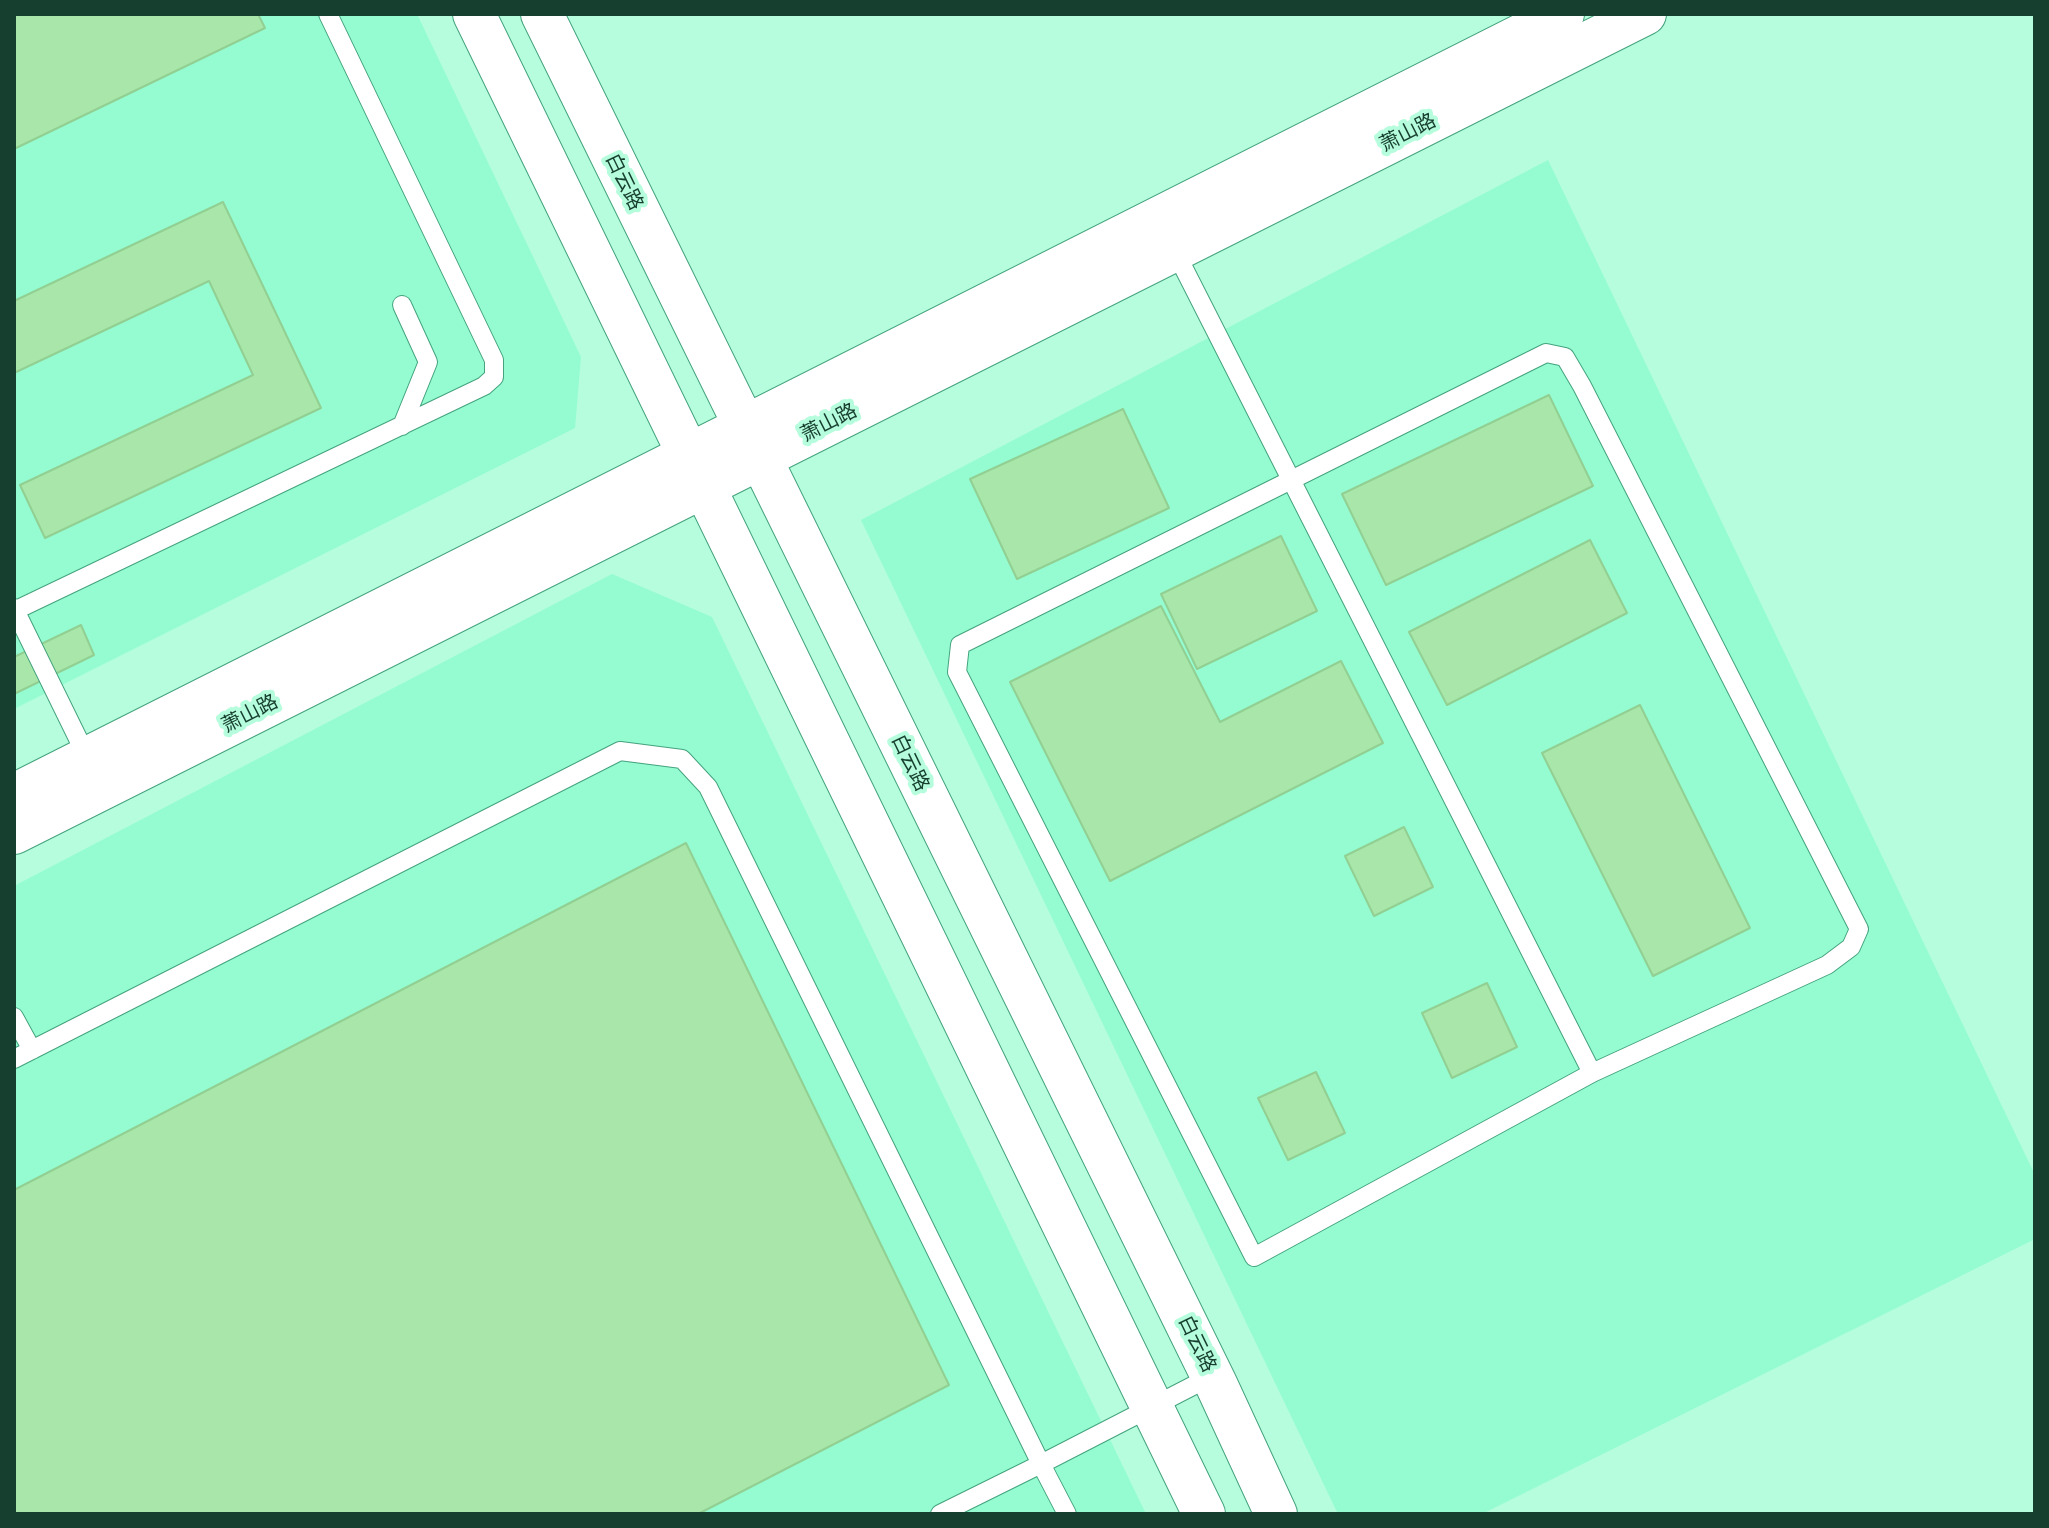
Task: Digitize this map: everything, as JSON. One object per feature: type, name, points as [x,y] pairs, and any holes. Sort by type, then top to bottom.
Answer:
[{"type":"street","points":[[474,14],[694,472],[1204,1514]]},
{"type":"street","name":"白云路","points":[[542,14],[1212,1376],[1276,1514]]},
{"type":"street","name":"萧山路","points":[[1167,234],[1563,14]]},
{"type":"street","name":"萧山路","points":[[14,833],[694,472],[1167,234],[1645,14]]},
{"type":"street","name":"萧山路","points":[[14,795],[694,472]]},
{"type":"lane","points":[[88,759],[14,610],[402,426],[484,386],[494,377],[494,360],[328,14]]},
{"type":"lane","points":[[1167,234],[1592,1073]]},
{"type":"lane","points":[[402,305],[428,362],[402,426]]},
{"type":"lane","points":[[1546,353],[1565,357],[1859,929],[1851,947],[1827,965],[1592,1073],[1254,1257],[957,672],[960,645],[1546,353]]},
{"type":"lane","points":[[14,1059],[620,751],[682,759],[708,787],[1067,1514]]},
{"type":"lane","points":[[14,1017],[32,1050]]},
{"type":"lane","points":[[940,1514],[1212,1376]]},
{"type":"shaded area","points":[[14,14],[417,14],[581,357],[575,428],[14,709]]},
{"type":"shaded area","points":[[1548,160],[2035,1175],[2035,1239],[1482,1514],[1338,1514],[861,520]]},
{"type":"shaded area","points":[[612,574],[712,617],[1146,1514],[14,1514],[14,886]]},
{"type":"building","points":[[14,14],[258,14],[265,28],[14,149]]},
{"type":"building","points":[[223,202],[321,408],[45,538],[20,485],[253,375],[209,281],[14,373],[14,301]]},
{"type":"building","points":[[1549,395],[1593,486],[1386,585],[1342,494]]},
{"type":"building","points":[[1123,409],[1169,508],[1017,579],[970,479]]},
{"type":"building","points":[[1281,536],[1317,611],[1197,669],[1161,594]]},
{"type":"building","points":[[1590,540],[1627,613],[1447,705],[1409,632]]},
{"type":"building","points":[[1161,606],[1220,722],[1341,661],[1383,743],[1110,881],[1010,682]]},
{"type":"building","points":[[81,625],[94,655],[14,694],[14,657]]},
{"type":"building","points":[[1640,705],[1750,928],[1653,976],[1542,753]]},
{"type":"building","points":[[1404,827],[1433,887],[1374,916],[1345,856]]},
{"type":"building","points":[[686,843],[949,1385],[698,1514],[14,1514],[14,1190]]},
{"type":"building","points":[[1487,983],[1517,1047],[1452,1078],[1422,1013]]},
{"type":"building","points":[[1316,1072],[1345,1133],[1288,1160],[1258,1098]]}]
